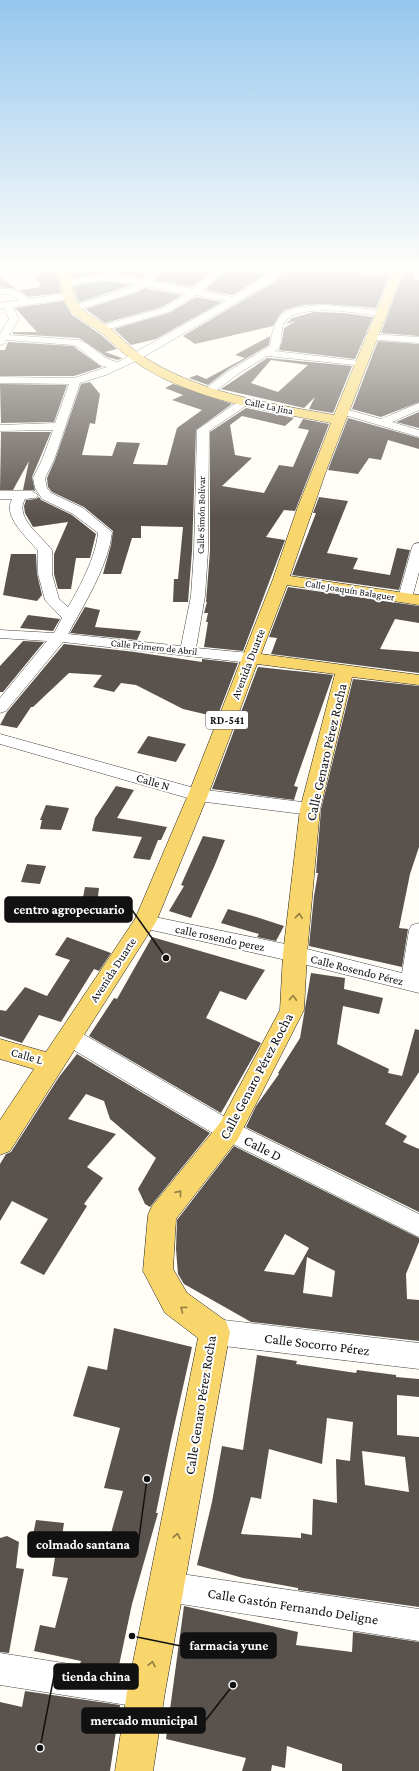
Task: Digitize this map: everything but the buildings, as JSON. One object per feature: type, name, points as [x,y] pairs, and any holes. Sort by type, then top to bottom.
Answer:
[{"type":"main road","name":"Calle La Jina","points":[[130,352],[136,357],[180,380],[209,390],[246,401],[340,415]]},
{"type":"main road","name":"Avenida Duarte","points":[[0,1143],[53,1064],[144,922],[198,795],[281,580],[292,543],[365,352]]},
{"type":"main road","name":"Calle Joaquín Balaguer","points":[[281,580],[412,599]]},
{"type":"main road","points":[[250,658],[419,680]]},
{"type":"main road","name":"Calle Genaro Pérez Rocha","points":[[134,1771],[146,1692],[168,1587],[215,1332],[176,1303],[158,1271],[162,1215],[230,1131],[292,1010],[295,954],[310,809],[345,670]]},
{"type":"main road","name":"Calle L","points":[[0,1049],[53,1064]]},
{"type":"street","points":[[91,352],[104,363],[119,365]]},
{"type":"street","points":[[0,380],[75,381],[119,365],[145,352]]},
{"type":"street","points":[[209,390],[234,372],[265,353],[360,364]]},
{"type":"street","points":[[46,496],[41,488],[39,478],[48,460],[75,381]]},
{"type":"street","name":"Calle Simón Bolívar","points":[[188,651],[198,596],[201,550],[203,430],[246,401]]},
{"type":"street","points":[[383,422],[419,406]]},
{"type":"street","points":[[340,415],[383,422],[419,434]]},
{"type":"street","points":[[0,428],[59,426]]},
{"type":"street","points":[[0,495],[46,496],[78,511],[105,532],[104,542],[89,579],[70,617],[58,637],[0,708]]},
{"type":"street","points":[[21,495],[17,502],[17,511],[21,523],[44,550],[45,574],[52,600],[70,617]]},
{"type":"street","points":[[412,599],[419,547]]},
{"type":"street","name":"Calle Primero de Abril","points":[[0,634],[30,637],[58,637],[250,658]]},
{"type":"street","name":"Calle N","points":[[0,738],[198,795],[310,809]]},
{"type":"street","name":"calle rosendo perez","points":[[144,922],[295,954]]},
{"type":"street","points":[[415,984],[419,930]]},
{"type":"street","name":"Calle Rosendo Pérez","points":[[295,954],[415,984]]},
{"type":"street","name":"Calle D","points":[[70,1037],[230,1131],[419,1226]]},
{"type":"street","name":"Calle Socorro Pérez","points":[[215,1332],[419,1356]]},
{"type":"street","name":"Calle Gastón Fernando Deligne","points":[[168,1587],[419,1625]]},
{"type":"street","points":[[0,1669],[146,1692]]},
{"type":"place","name":"centro agropecuario","points":[[166,958]]},
{"type":"place","name":"colmado santana","points":[[147,1479]]},
{"type":"place","name":"farmacia yune","points":[[132,1636]]},
{"type":"place","name":"mercado municipal","points":[[233,1685]]},
{"type":"place","name":"tienda china","points":[[40,1748]]}]
